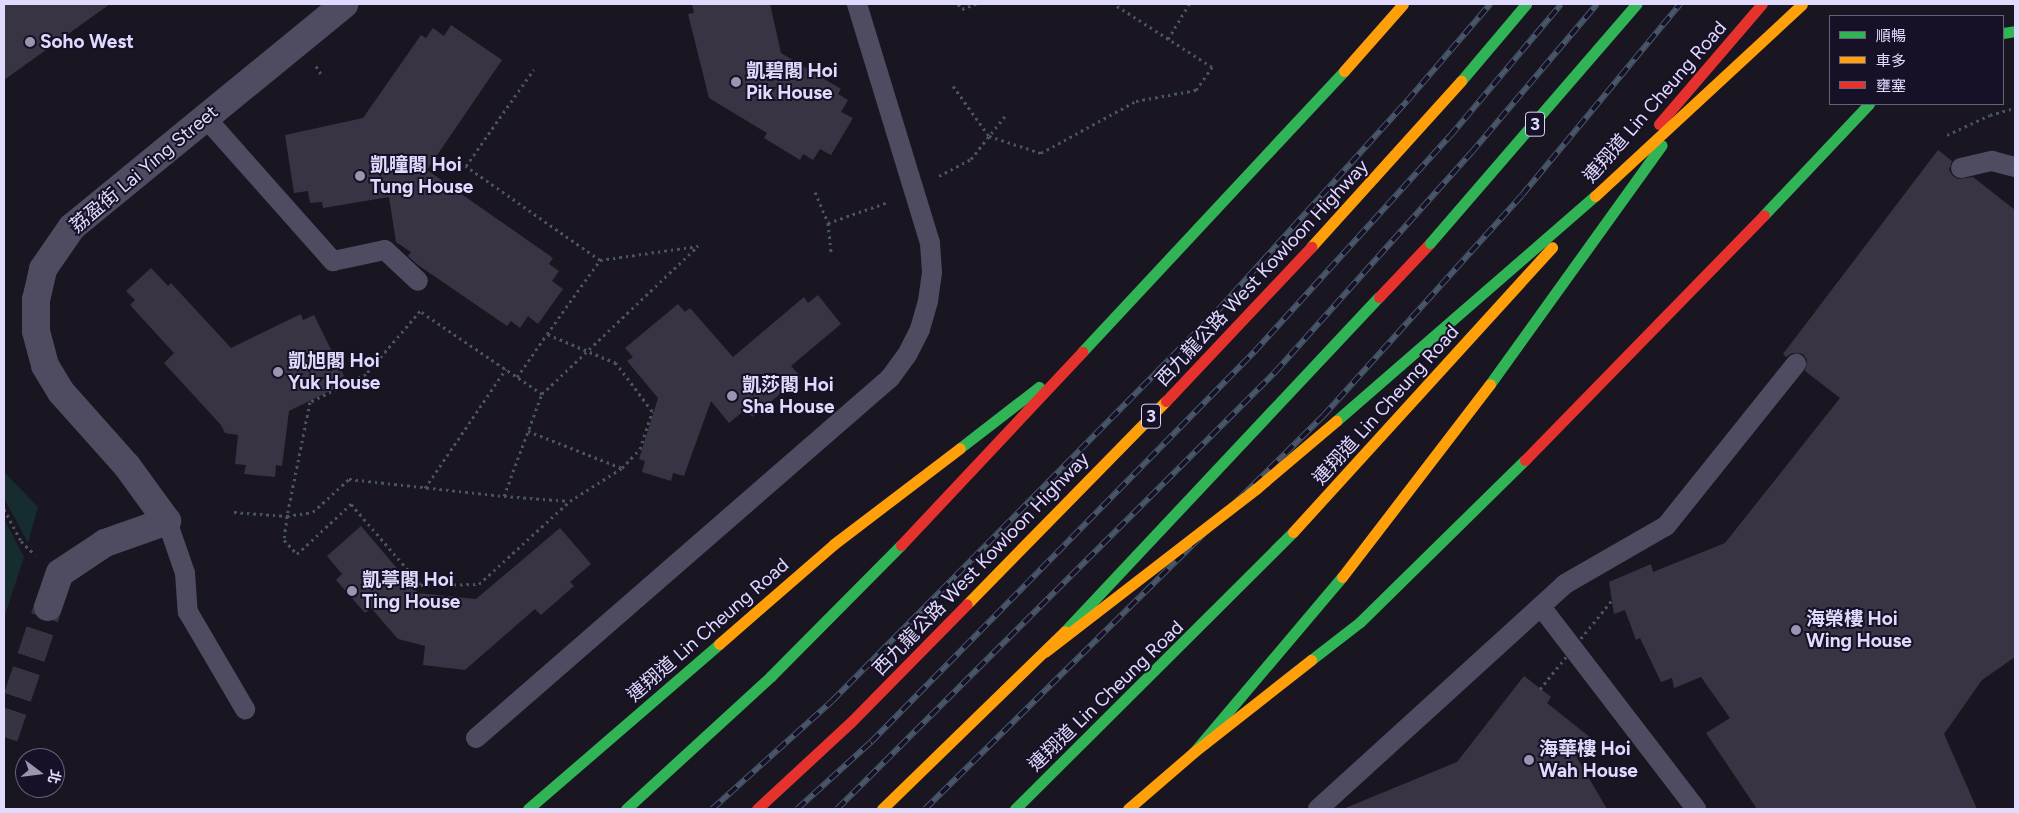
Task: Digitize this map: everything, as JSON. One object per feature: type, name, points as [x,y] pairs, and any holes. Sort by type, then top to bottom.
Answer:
[{"type":"main road","name":"連翔道 Lin Cheung Road","points":[[626,809],[771,676],[870,578],[1296,125],[1403,4]]},
{"type":"main road","name":"西九龍公路 West Kowloon Highway","points":[[757,809],[858,716],[1236,329],[1429,118],[1526,4]]},
{"type":"main road","name":"3","points":[[882,809],[1045,652],[1443,228],[1636,4]]},
{"type":"main road","name":"連翔道 Lin Cheung Road","points":[[1015,809],[1270,558],[1478,330],[1746,25],[1762,4]]},
{"type":"main road","points":[[1045,652],[1257,488],[1458,317],[1642,155],[1802,4]]},
{"type":"main road","points":[[1194,752],[1329,594],[1511,357],[1746,25]]},
{"type":"main road","points":[[1128,809],[1194,752],[1360,622],[1707,275],[1868,105]]},
{"type":"main road","name":"連翔道 Lin Cheung Road","points":[[528,809],[834,544],[1082,354]]},
{"type":"street","name":"荔盈街 Lai Ying Street","points":[[167,521],[127,466],[60,392],[45,365],[36,331],[36,300],[43,269],[72,227],[344,4]]},
{"type":"street","points":[[48,607],[60,573],[105,543],[167,521]]},
{"type":"lane","points":[[476,738],[890,378],[907,355],[920,329],[928,301],[932,272],[930,243],[916,188],[858,4]]},
{"type":"lane","points":[[205,117],[333,260],[386,250],[418,281]]},
{"type":"lane","points":[[1961,168],[1992,161],[2015,167]]},
{"type":"lane","points":[[1318,809],[1542,608],[1565,584],[1590,567],[1666,526],[1796,364]]},
{"type":"lane","points":[[167,521],[185,573],[188,612],[245,708]]},
{"type":"lane","points":[[1542,608],[1696,809]]},
{"type":"path","points":[[958,4],[962,9],[976,4]]},
{"type":"path","points":[[954,86],[989,136],[1042,153],[1136,101],[1196,90],[1212,67],[1114,4]]},
{"type":"path","points":[[1168,39],[1189,4]]},
{"type":"path","points":[[504,496],[542,394],[698,246],[600,260],[466,166],[534,69]]},
{"type":"path","points":[[1947,135],[1990,115],[2015,108]]},
{"type":"path","points":[[828,224],[896,199],[971,159],[1005,116]]},
{"type":"path","points":[[814,192],[828,224],[831,254]]},
{"type":"path","points":[[517,377],[600,260]]},
{"type":"path","points":[[542,394],[420,311],[366,374],[310,402],[284,540],[297,554],[351,504],[420,585],[480,584],[570,501],[622,468],[640,450],[652,412],[616,363],[547,334]]},
{"type":"path","points":[[425,488],[506,369]]},
{"type":"path","points":[[528,431],[622,468]]},
{"type":"path","points":[[234,512],[287,516],[313,512],[349,479],[504,496],[570,501]]},
{"type":"path","points":[[4,509],[21,541],[41,561]]},
{"type":"path","points":[[1540,689],[1612,600]]},
{"type":"green space","points":[[4,472],[38,507],[28,543],[4,498]]},
{"type":"green space","points":[[4,519],[24,557],[4,618]]},
{"type":"building","name":"Soho West","points":[[4,4],[110,4],[4,80]]},
{"type":"building","name":"凱碧閣 Hoi Pik House","points":[[692,4],[770,4],[781,53],[841,89],[838,94],[848,100],[841,112],[853,118],[831,155],[820,149],[813,160],[803,154],[800,160],[764,138],[767,133],[709,98],[688,14],[694,13]]},
{"type":"building","name":"凱曈閣 Hoi Tung House","points":[[451,25],[502,60],[427,170],[553,258],[549,264],[559,271],[552,281],[563,289],[538,324],[528,316],[520,328],[511,321],[507,326],[418,265],[408,256],[411,252],[396,242],[389,197],[323,208],[322,202],[310,203],[308,191],[294,193],[285,135],[363,118],[421,35],[426,38],[433,28],[444,36]]},
{"type":"building","points":[[1938,150],[1952,161],[1949,170],[1953,176],[1958,179],[1973,177],[2015,210],[2015,657],[1982,680],[1944,734],[1977,809],[1757,809],[1706,733],[1730,718],[1701,677],[1674,688],[1672,678],[1661,682],[1640,638],[1636,640],[1625,610],[1614,614],[1609,582],[1651,564],[1653,572],[1725,543],[1840,398],[1805,371],[1807,360],[1803,354],[1792,353],[1786,357],[1783,354]]},
{"type":"building","name":"凱旭閣 Hoi Yuk House","points":[[151,268],[168,286],[171,283],[231,348],[301,314],[303,320],[314,315],[344,376],[333,382],[336,388],[289,411],[282,466],[276,465],[275,477],[244,474],[246,465],[235,464],[238,435],[225,433],[221,425],[164,363],[174,353],[130,305],[135,300],[126,291]]},
{"type":"building","name":"凱莎閣 Hoi Sha House","points":[[818,295],[841,324],[791,366],[801,377],[752,417],[746,409],[729,423],[711,401],[684,476],[673,473],[671,481],[642,472],[645,461],[639,459],[658,398],[627,361],[633,357],[625,348],[678,304],[685,312],[690,308],[733,357],[804,297],[808,303]]},
{"type":"building","name":"凱葶閣 Hoi Ting House","points":[[361,526],[418,593],[476,599],[560,528],[591,564],[570,582],[574,586],[541,615],[535,609],[465,670],[423,665],[425,646],[398,639],[371,608],[365,613],[336,580],[342,574],[327,556]]},
{"type":"building","points":[[1524,676],[1551,697],[1547,703],[1591,738],[1577,758],[1607,809],[1343,809],[1457,762]]},
{"type":"tunnel","points":[[4,737],[48,607]]},
{"type":"railway","points":[[712,809],[832,701],[1218,310],[1407,101],[1490,4]]},
{"type":"railway","points":[[797,809],[871,742],[1254,352],[1450,136],[1561,4]]},
{"type":"railway","points":[[837,809],[1275,372],[1471,153],[1597,4]]},
{"type":"railway","points":[[925,809],[1323,416],[1522,195],[1680,4]]},
{"type":"traffic: fast","points":[[1461,81],[1526,4]]},
{"type":"traffic: fast","points":[[1430,243],[1636,4]]},
{"type":"traffic: fast","points":[[2004,33],[2015,31]]},
{"type":"traffic: fast","points":[[1082,352],[1344,71]]},
{"type":"traffic: fast","points":[[1764,215],[1868,105]]},
{"type":"traffic: fast","points":[[1490,384],[1662,145]]},
{"type":"traffic: fast","points":[[1336,421],[1595,196]]},
{"type":"traffic: fast","points":[[1065,631],[1379,297]]},
{"type":"traffic: fast","points":[[960,448],[1039,387]]},
{"type":"traffic: fast","points":[[1311,660],[1360,622],[1525,460]]},
{"type":"traffic: fast","points":[[1015,809],[1293,532]]},
{"type":"traffic: fast","points":[[626,809],[771,676],[901,545]]},
{"type":"traffic: fast","points":[[1194,752],[1342,577]]},
{"type":"traffic: fast","points":[[528,809],[719,644]]},
{"type":"traffic: slow","points":[[1344,71],[1403,4]]},
{"type":"traffic: slow","points":[[1595,196],[1802,4]]},
{"type":"traffic: slow","points":[[1311,247],[1461,81]]},
{"type":"traffic: slow","points":[[1293,532],[1552,247]]},
{"type":"traffic: slow","points":[[1342,577],[1490,384]]},
{"type":"traffic: slow","points":[[967,604],[1166,401]]},
{"type":"traffic: slow","points":[[1045,652],[1257,488],[1336,421]]},
{"type":"traffic: slow","points":[[719,644],[834,544],[960,448]]},
{"type":"traffic: slow","points":[[882,809],[1065,631]]},
{"type":"traffic: slow","points":[[1128,809],[1194,752],[1311,660]]},
{"type":"traffic: jam","points":[[1659,124],[1762,4]]},
{"type":"traffic: jam","points":[[1525,460],[1764,215]]},
{"type":"traffic: jam","points":[[1379,297],[1430,243]]},
{"type":"traffic: jam","points":[[1166,401],[1311,247]]},
{"type":"traffic: jam","points":[[901,545],[1082,352]]},
{"type":"traffic: jam","points":[[757,809],[851,722],[967,604]]},
{"type":"place","name":"Soho West","points":[[30,42]]},
{"type":"place","name":"凱碧閣 Hoi Pik House","points":[[736,82]]},
{"type":"place","name":"凱曈閣 Hoi Tung House","points":[[360,176]]},
{"type":"place","name":"凱旭閣 Hoi Yuk House","points":[[278,372]]},
{"type":"place","name":"凱莎閣 Hoi Sha House","points":[[732,396]]},
{"type":"place","name":"凱葶閣 Hoi Ting House","points":[[352,591]]},
{"type":"place","name":"海榮樓 Hoi Wing House","points":[[1796,630]]},
{"type":"place","name":"海華樓 Hoi Wah House","points":[[1529,760]]}]
